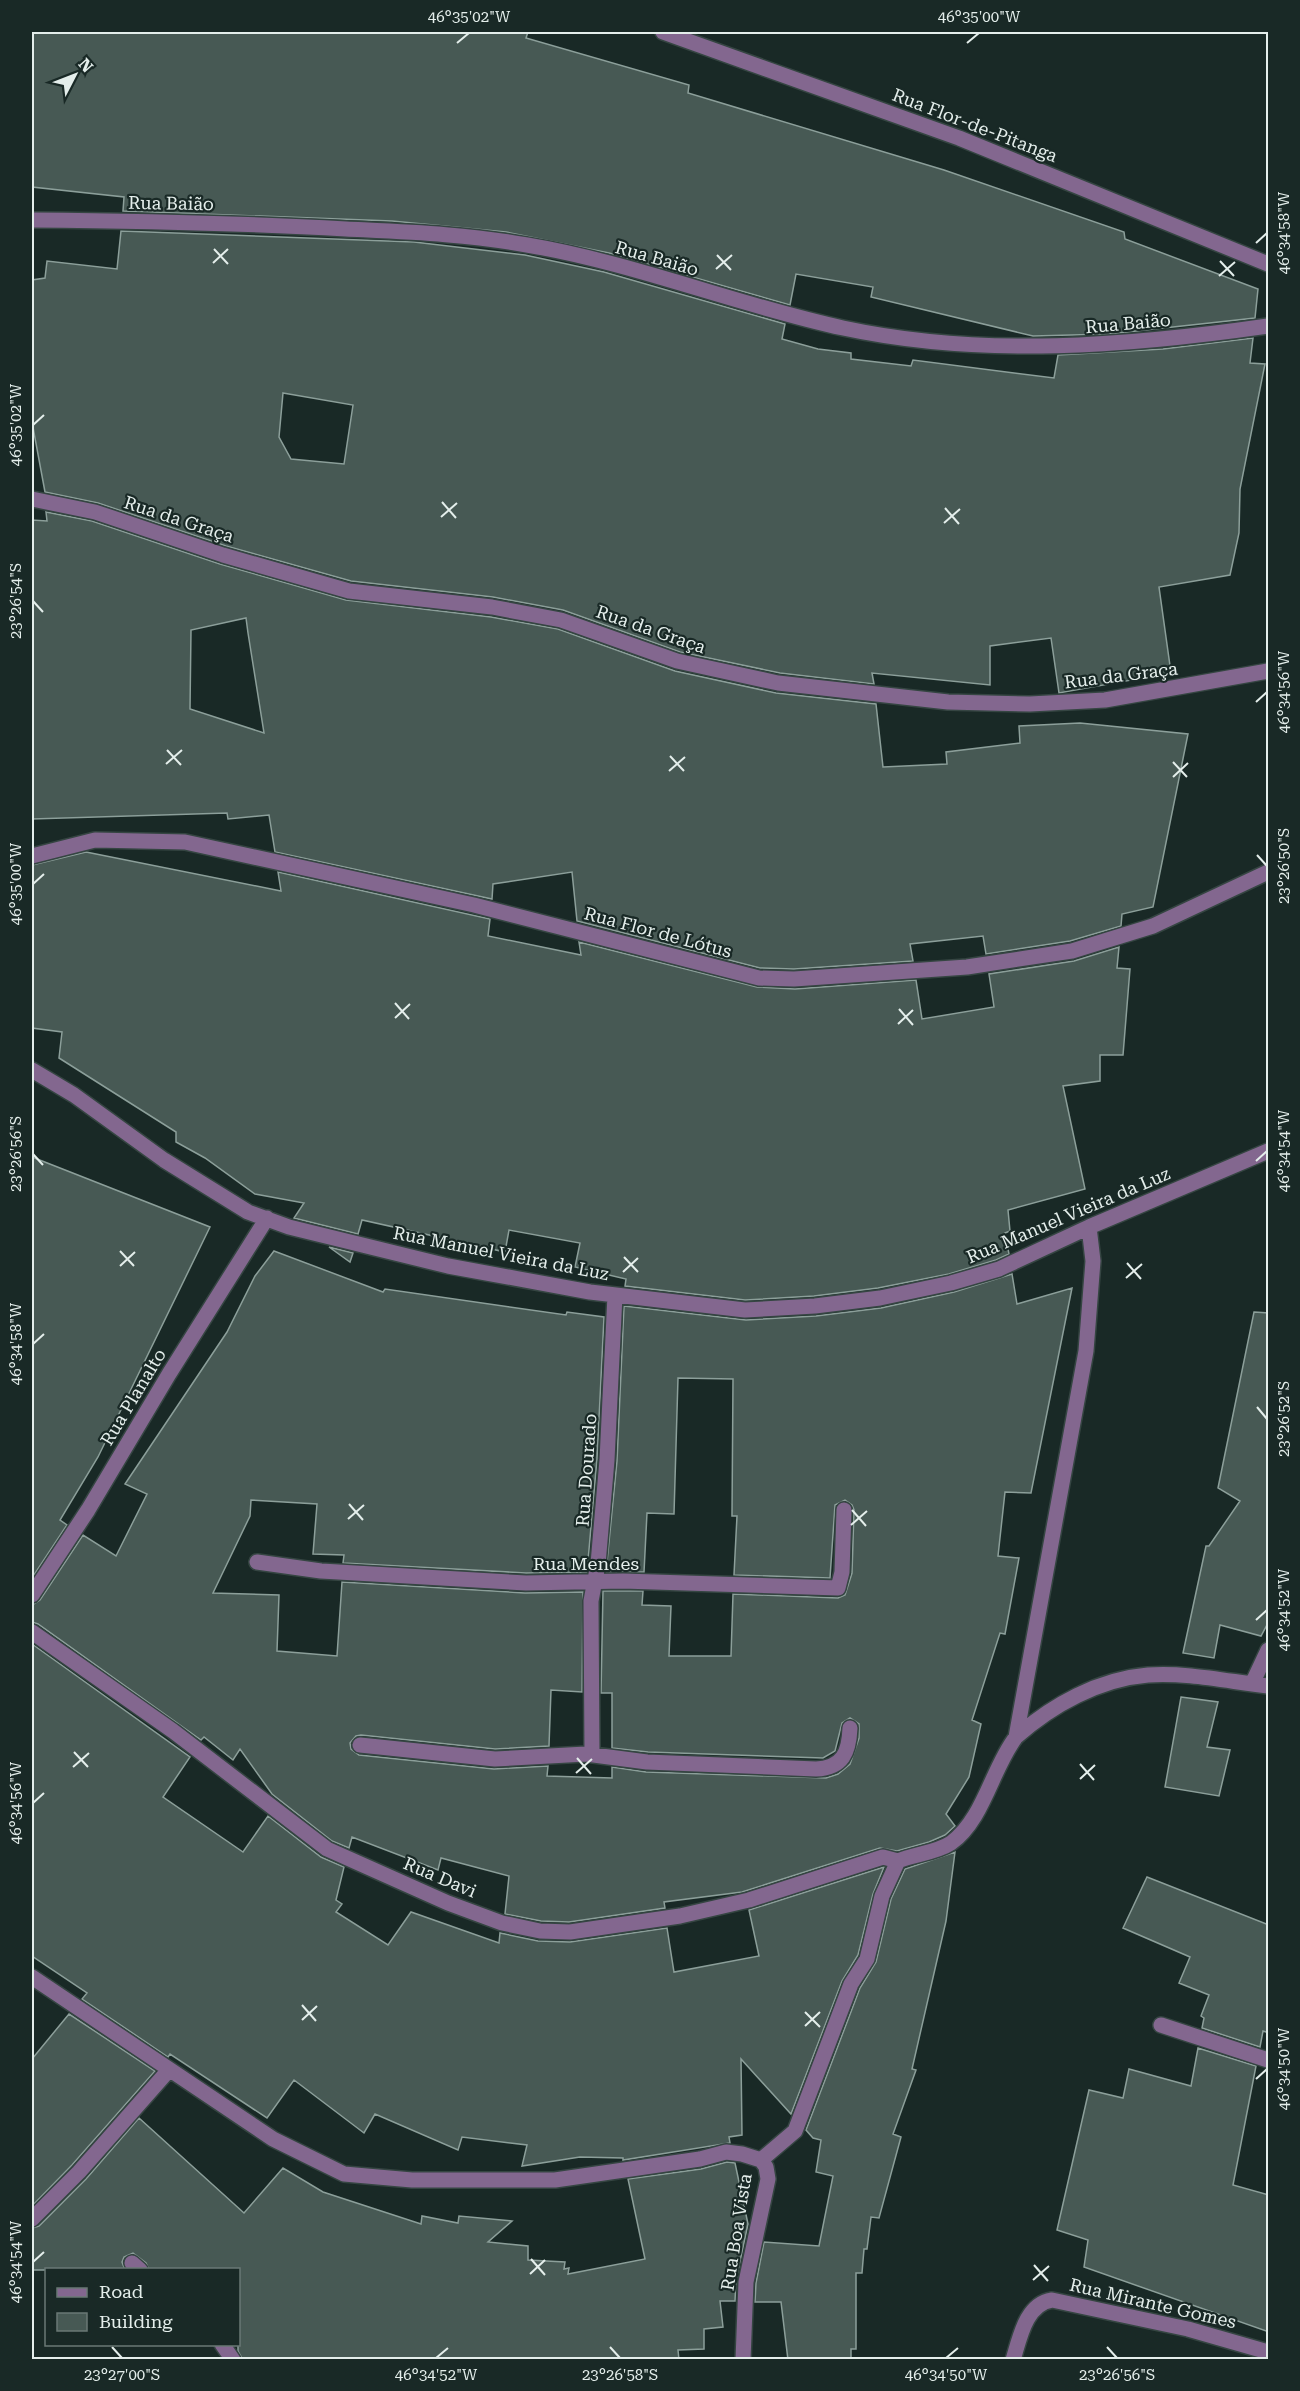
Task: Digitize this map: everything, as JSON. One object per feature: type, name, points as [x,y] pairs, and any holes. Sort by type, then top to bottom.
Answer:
[{"type":"street","name":"Rua Flor-de-Pitanga","points":[[663,32],[959,138],[1269,264]]},
{"type":"street","name":"Rua Baião","points":[[32,220],[263,224],[452,234],[529,245],[589,259],[742,303],[848,329],[978,345],[1071,347],[1194,337],[1269,326]]},
{"type":"street","name":"Rua da Graça","points":[[32,499],[95,512],[224,555],[349,591],[492,607],[561,620],[677,661],[778,683],[948,702],[1030,704],[1106,700],[1269,671]]},
{"type":"street","name":"Rua Flor de Lótus","points":[[32,856],[94,840],[185,842],[474,905],[746,976],[771,978],[967,967],[1072,951],[1154,926],[1269,872]]},
{"type":"street","name":"Rua Manuel Vieira da Luz","points":[[32,1070],[74,1095],[164,1160],[248,1212],[290,1227],[448,1266],[615,1295],[745,1310],[815,1306],[879,1298],[951,1283],[999,1269],[1089,1227],[1269,1151]]},
{"type":"street","name":"Rua Planalto","points":[[32,1594],[88,1510],[169,1374],[267,1218]]},
{"type":"street","points":[[1016,1737],[1086,1351],[1093,1261],[1089,1227]]},
{"type":"street","name":"Rua Dourado","points":[[592,1755],[591,1601],[595,1582],[607,1460],[615,1295]]},
{"type":"street","name":"Rua Mendes","points":[[257,1562],[321,1571],[526,1583],[595,1582],[838,1588],[842,1572],[844,1510]]},
{"type":"street","name":"Rua Davi","points":[[32,1632],[173,1731],[327,1849],[448,1903],[502,1923],[540,1931],[570,1932],[680,1916],[749,1900],[883,1857],[898,1861],[939,1848],[950,1843],[960,1834],[975,1814],[1004,1752],[1016,1737]]},
{"type":"street","points":[[1252,1684],[1269,1650]]},
{"type":"street","points":[[1016,1737],[1057,1705],[1082,1694],[1148,1675],[1269,1686]]},
{"type":"street","points":[[360,1745],[495,1759],[592,1755],[647,1762],[825,1769],[842,1759],[849,1749],[850,1728]]},
{"type":"street","name":"Rua Boa Vista","points":[[743,2360],[746,2282],[768,2179],[766,2166],[761,2160],[795,2131],[851,1984],[867,1959],[882,1896],[898,1861]]},
{"type":"street","points":[[32,1977],[168,2071],[273,2139],[344,2174],[412,2180],[555,2180],[700,2159],[726,2152],[761,2160]]},
{"type":"street","points":[[1161,2025],[1269,2060]]},
{"type":"street","points":[[32,2219],[145,2099],[168,2071]]},
{"type":"street","name":"Rua Mirante Gomes","points":[[1012,2360],[1031,2311],[1040,2302],[1052,2300],[1188,2329],[1269,2352]]},
{"type":"street","points":[[223,2346],[233,2360]]},
{"type":"building","points":[[32,32],[528,32],[526,38],[689,85],[688,93],[944,170],[1124,232],[1125,239],[1258,289],[1255,318],[1109,334],[1033,336],[871,297],[873,287],[796,274],[790,305],[609,253],[506,232],[392,221],[123,211],[124,197],[32,187]]},
{"type":"building","points":[[121,231],[414,242],[525,255],[604,272],[785,324],[782,339],[818,349],[851,353],[851,359],[911,366],[913,360],[1054,378],[1058,355],[1163,349],[1253,338],[1250,363],[1265,364],[1240,489],[1239,533],[1230,575],[1159,587],[1171,673],[1059,693],[1051,638],[990,646],[990,685],[872,673],[874,684],[780,673],[680,652],[563,610],[493,597],[351,581],[226,546],[98,503],[45,492],[32,422],[32,280],[45,278],[47,261],[117,269]],"holes":[[[283,393],[353,405],[344,464],[291,459],[279,437]]]},
{"type":"building","points":[[46,512],[92,521],[220,564],[346,600],[491,617],[558,629],[675,671],[776,693],[876,704],[883,767],[947,764],[946,752],[1020,743],[1019,726],[1080,723],[1188,734],[1153,907],[1122,914],[1121,926],[1070,941],[986,954],[983,936],[910,944],[913,961],[794,969],[760,968],[577,921],[572,872],[493,884],[492,899],[275,852],[269,815],[228,819],[227,813],[32,819],[32,520],[47,521]],"holes":[[[246,618],[264,733],[190,709],[191,630]]]},
{"type":"building","points":[[86,852],[281,891],[278,872],[490,919],[488,936],[581,955],[579,942],[757,987],[795,989],[916,980],[922,1019],[994,1007],[989,974],[1074,961],[1119,947],[1117,968],[1130,969],[1123,1055],[1100,1055],[1100,1081],[1063,1086],[1085,1189],[1008,1210],[1010,1231],[1005,1233],[1009,1254],[949,1274],[878,1288],[814,1296],[745,1300],[625,1286],[626,1279],[575,1267],[580,1243],[509,1230],[505,1252],[362,1220],[358,1234],[294,1218],[304,1203],[255,1194],[205,1158],[176,1142],[176,1132],[59,1058],[62,1032],[32,1028],[32,865]]},
{"type":"building","points":[[32,1157],[210,1227],[98,1457],[60,1520],[67,1525],[32,1578]]},
{"type":"building","points":[[329,1247],[353,1253],[350,1262]]},
{"type":"building","points":[[274,1251],[383,1292],[385,1289],[566,1315],[567,1312],[604,1317],[597,1459],[587,1572],[526,1573],[343,1563],[344,1555],[313,1554],[317,1504],[251,1500],[250,1516],[213,1593],[279,1595],[277,1651],[337,1656],[342,1582],[525,1593],[583,1592],[582,1692],[551,1690],[549,1746],[495,1749],[361,1735],[356,1736],[350,1743],[351,1749],[359,1755],[494,1769],[548,1766],[547,1776],[612,1778],[612,1767],[646,1772],[826,1778],[838,1774],[850,1764],[859,1738],[859,1724],[850,1718],[842,1723],[835,1751],[823,1758],[648,1752],[612,1748],[612,1693],[601,1693],[603,1591],[643,1591],[642,1605],[671,1606],[669,1656],[731,1656],[733,1594],[838,1598],[845,1595],[852,1573],[854,1510],[852,1505],[845,1500],[835,1505],[830,1578],[734,1575],[737,1516],[732,1516],[733,1379],[678,1378],[674,1514],[647,1513],[644,1572],[606,1572],[617,1461],[624,1306],[746,1320],[816,1316],[881,1308],[954,1292],[1012,1274],[1017,1304],[1072,1288],[1031,1493],[1005,1492],[998,1556],[1019,1558],[1005,1634],[1000,1633],[972,1720],[981,1724],[969,1777],[946,1814],[955,1826],[945,1835],[929,1842],[897,1851],[880,1848],[742,1892],[664,1902],[665,1908],[569,1922],[541,1921],[505,1914],[509,1876],[441,1858],[438,1870],[352,1837],[349,1848],[332,1841],[272,1794],[240,1749],[233,1760],[204,1737],[201,1740],[32,1622],[32,1605],[40,1600],[83,1535],[116,1556],[147,1494],[125,1484],[227,1332],[255,1276]]},
{"type":"building","points":[[1254,1312],[1269,1313],[1269,1621],[1261,1636],[1220,1625],[1214,1658],[1183,1653],[1206,1546],[1209,1546],[1240,1501],[1218,1488]]},
{"type":"building","points":[[32,1644],[190,1757],[163,1797],[243,1852],[268,1816],[321,1857],[344,1867],[336,1900],[342,1904],[336,1912],[388,1945],[411,1912],[499,1943],[500,1933],[538,1941],[570,1942],[667,1928],[674,1972],[759,1956],[749,1910],[884,1867],[873,1894],[858,1955],[842,1981],[791,2114],[741,2059],[742,2135],[729,2137],[730,2143],[623,2160],[623,2158],[580,2157],[522,2166],[527,2145],[462,2137],[458,2150],[375,2114],[364,2133],[294,2080],[267,2118],[170,2054],[168,2057],[82,1999],[87,1993],[32,1956]]},
{"type":"building","points":[[1181,1697],[1218,1702],[1207,1747],[1230,1750],[1219,1796],[1165,1787]]},
{"type":"building","points":[[955,1852],[946,1921],[912,2069],[916,2070],[893,2134],[901,2137],[879,2218],[871,2217],[867,2249],[864,2249],[862,2273],[856,2273],[856,2349],[851,2349],[851,2360],[788,2360],[781,2302],[755,2302],[756,2283],[764,2242],[819,2246],[833,2176],[816,2172],[821,2140],[813,2138],[806,2130],[860,1988],[876,1962],[891,1899],[905,1869]]},
{"type":"building","points":[[1147,1877],[1269,1925],[1269,2033],[1263,2031],[1260,2047],[1202,2028],[1204,2018],[1201,2016],[1209,1995],[1179,1983],[1190,1957],[1123,1928]]},
{"type":"building","points":[[69,2014],[155,2071],[72,2165],[32,2206],[32,2059]]},
{"type":"building","points":[[1198,2048],[1256,2066],[1233,2185],[1269,2195],[1269,2332],[1084,2267],[1088,2240],[1057,2230],[1089,2090],[1123,2098],[1129,2069],[1191,2086]]},
{"type":"building","points":[[139,2118],[244,2213],[283,2168],[323,2192],[421,2224],[422,2216],[458,2223],[459,2216],[512,2221],[488,2242],[528,2246],[528,2260],[565,2262],[564,2269],[569,2268],[568,2274],[645,2259],[628,2179],[701,2169],[727,2162],[735,2163],[748,2224],[736,2280],[735,2301],[720,2301],[723,2327],[704,2329],[704,2349],[678,2350],[679,2360],[243,2360],[238,2351],[238,2346],[240,2346],[240,2268],[148,2268],[146,2263],[133,2253],[124,2257],[122,2262],[124,2268],[32,2270],[32,2228],[39,2226],[86,2179]]}]
